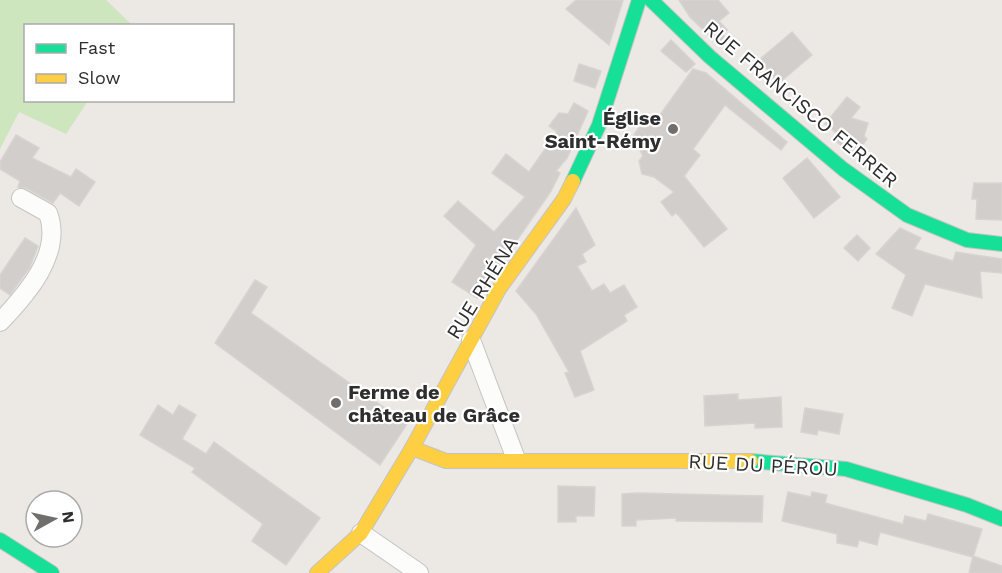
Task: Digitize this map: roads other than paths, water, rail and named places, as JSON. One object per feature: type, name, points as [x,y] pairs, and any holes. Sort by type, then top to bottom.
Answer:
[{"type":"street","name":"RUE RHÉNA","points":[[317,573],[361,533],[412,448],[499,289],[564,199],[599,125],[639,0]]},
{"type":"street","name":"RUE FRANCISCO FERRER","points":[[651,0],[710,57],[843,169],[907,215],[967,240],[1002,244]]},
{"type":"street","points":[[0,322],[40,271],[52,245],[54,228],[48,213],[21,198]]},
{"type":"street","points":[[471,340],[516,459]]},
{"type":"street","name":"RUE DU PÉROU","points":[[412,448],[446,461],[735,460],[846,469],[967,505],[1002,519]]},
{"type":"street","points":[[361,533],[419,573]]},
{"type":"street","points":[[0,540],[52,573]]},
{"type":"place","name":"Église Saint-Rémy","points":[[673,129]]},
{"type":"place","name":"Ferme de château de Grâce","points":[[336,403]]}]
